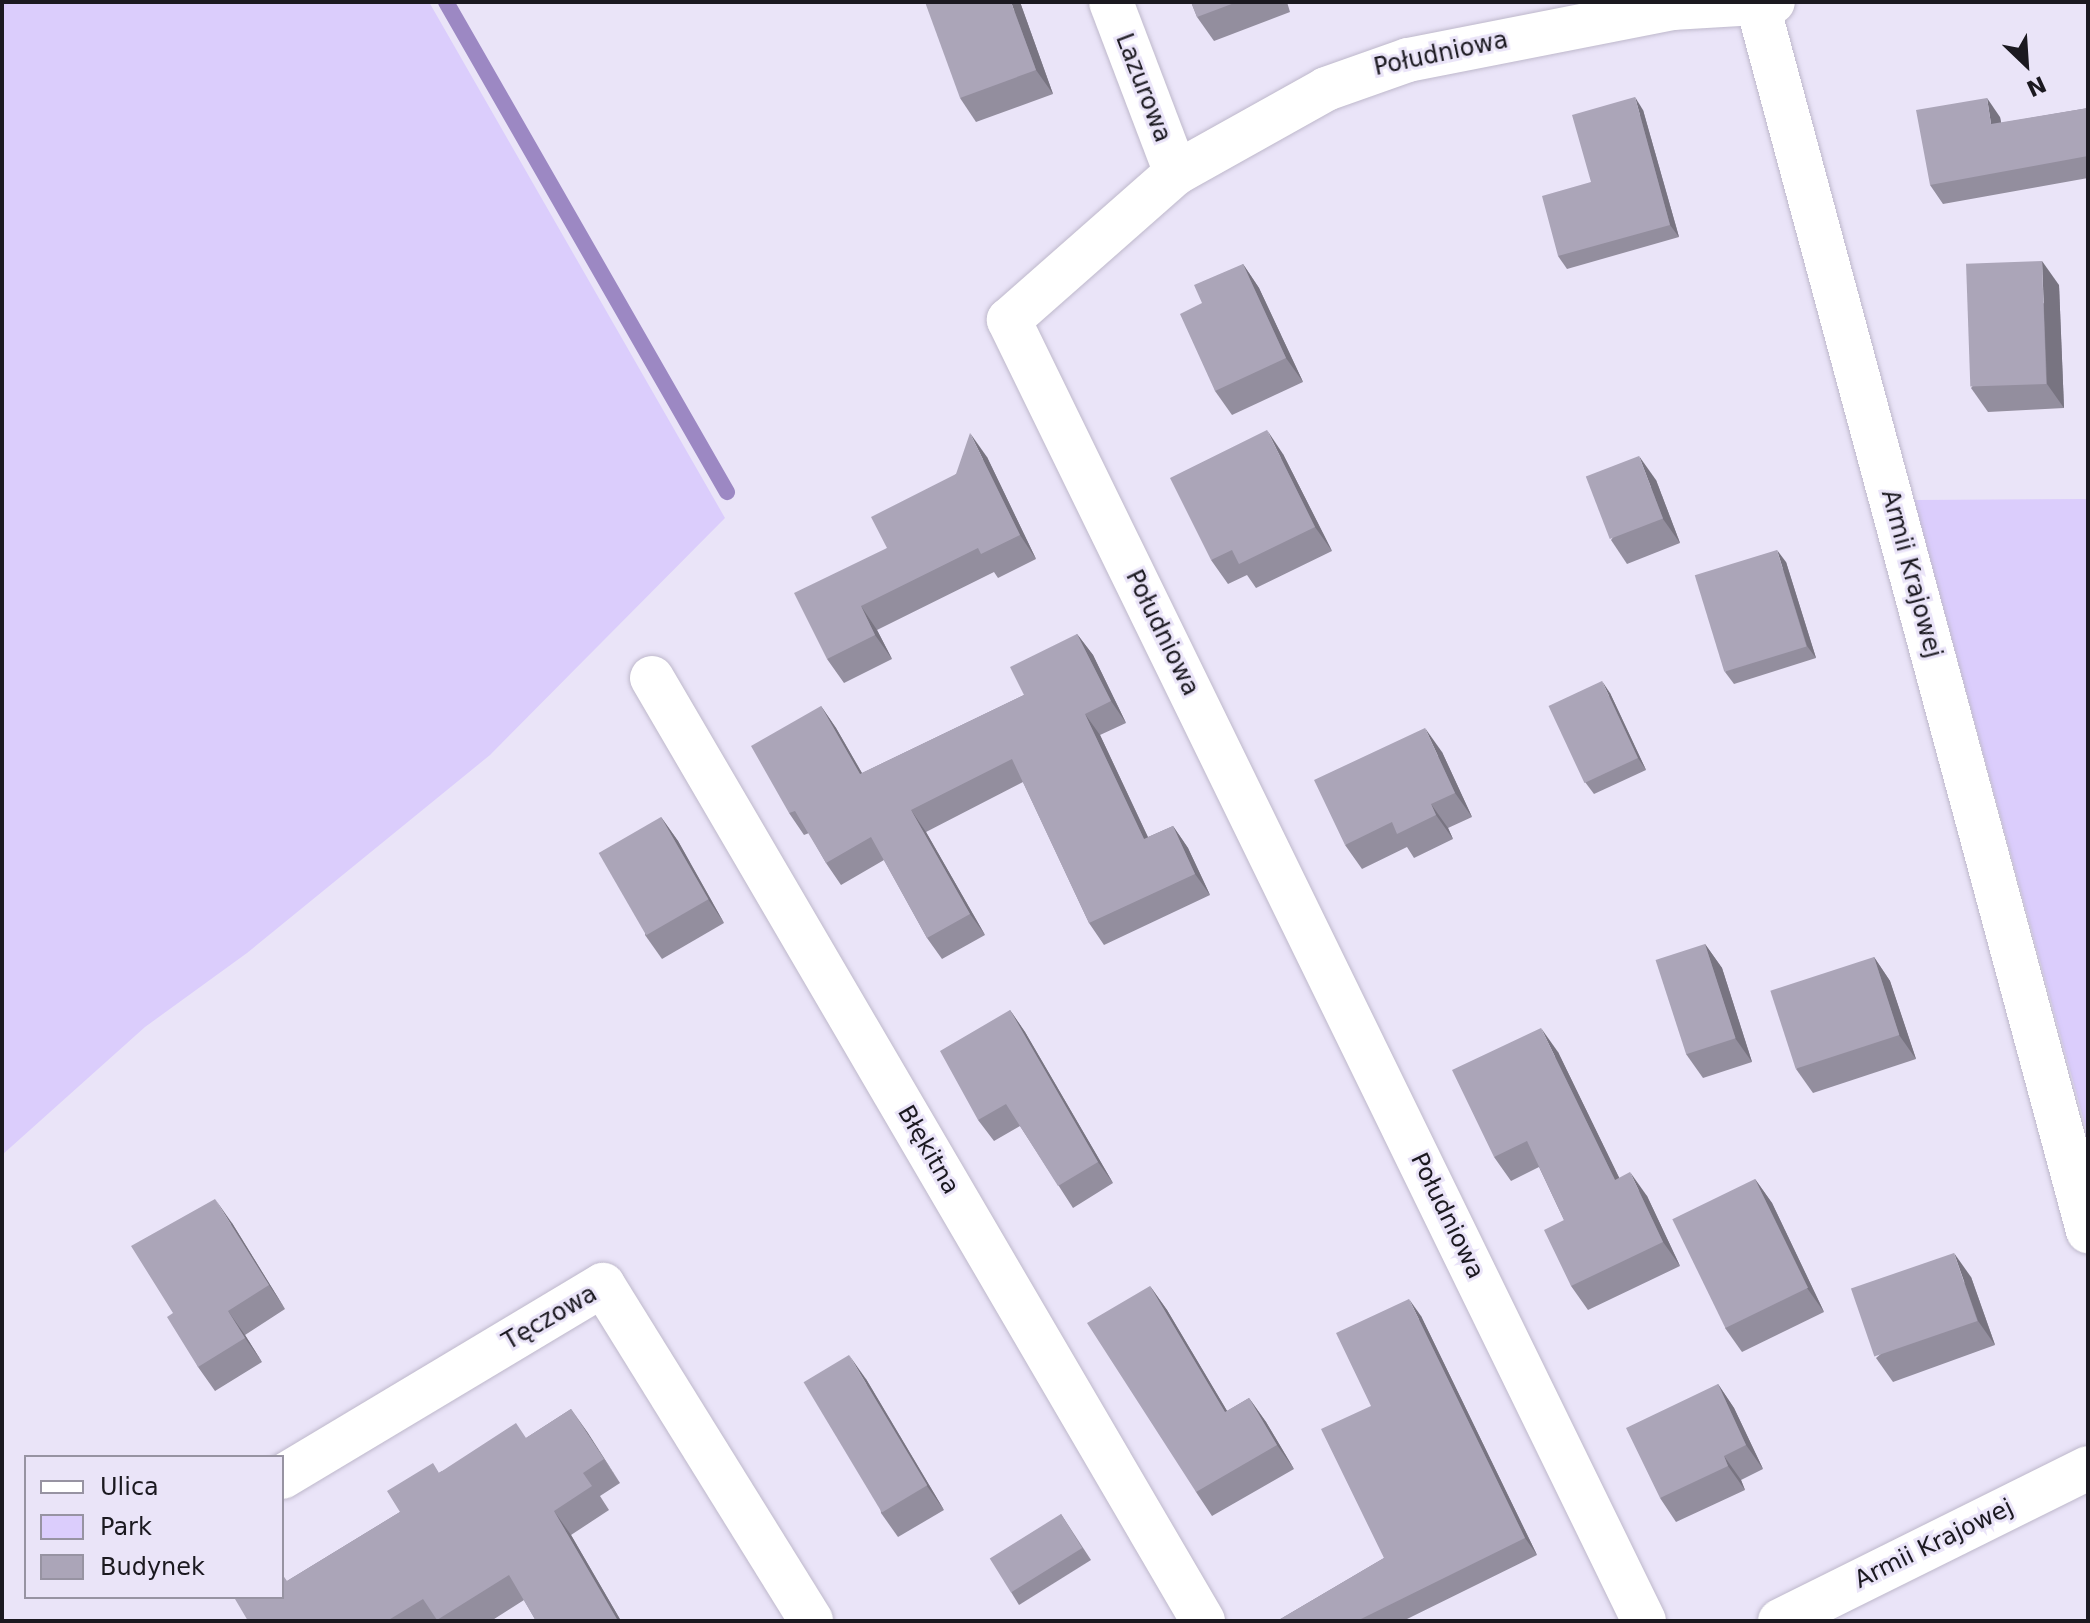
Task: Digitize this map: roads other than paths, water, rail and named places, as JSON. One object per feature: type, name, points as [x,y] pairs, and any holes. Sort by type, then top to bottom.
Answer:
[{"type":"street","name":"Lazurowa","points":[[1111,2],[1176,173]]},
{"type":"street","name":"Armii Krajowej","points":[[1671,5],[1766,4],[2088,1231]]},
{"type":"street","name":"Południowa","points":[[1644,1621],[1009,320],[1176,173],[1256,125],[1364,71],[1671,5]]},
{"type":"street","name":"Błękitna","points":[[652,678],[1203,1621]]},
{"type":"street","name":"Tęczowa","points":[[284,1476],[603,1285],[811,1621]]},
{"type":"street","name":"Armii Krajowej","points":[[1780,1621],[2088,1468]]},
{"type":"waterway","points":[[446,2],[727,492]]}]
